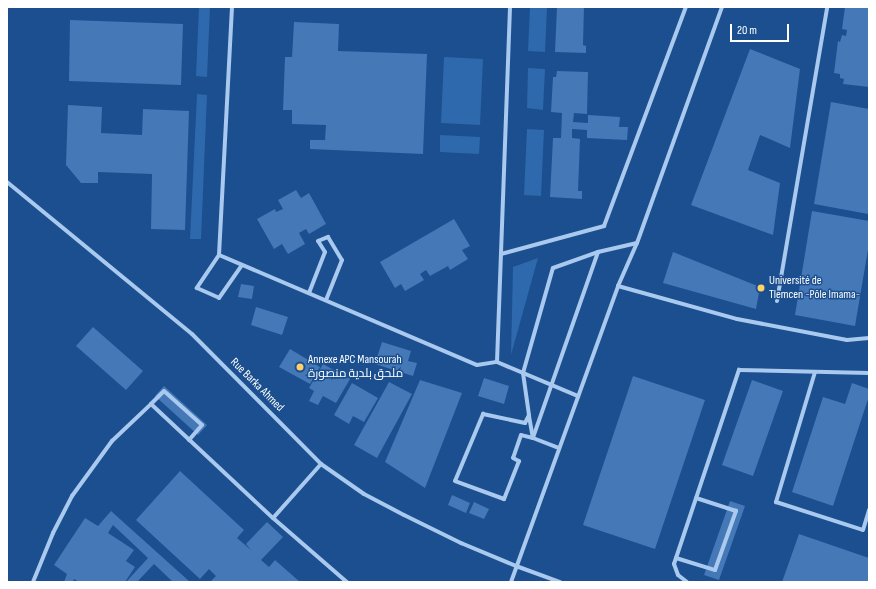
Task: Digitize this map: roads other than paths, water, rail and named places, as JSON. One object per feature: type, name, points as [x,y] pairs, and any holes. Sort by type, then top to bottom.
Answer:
[{"type":"street","points":[[232,7],[219,255],[197,288],[219,298],[242,265]]},
{"type":"street","points":[[497,362],[510,7]]},
{"type":"street","points":[[501,254],[604,226],[686,7]]},
{"type":"street","points":[[511,582],[618,286],[638,243],[722,7]]},
{"type":"street","points":[[777,301],[827,7]]},
{"type":"street","name":"Rue Barka Ahmed","points":[[7,182],[192,334],[321,464],[364,494],[461,543],[516,566],[560,582]]},
{"type":"street","points":[[309,293],[325,252],[318,242],[328,236],[342,260],[326,300]]},
{"type":"street","points":[[533,438],[522,373],[553,268],[598,252],[638,243]]},
{"type":"street","points":[[533,438],[598,252]]},
{"type":"street","points":[[219,255],[477,365],[497,362],[578,396]]},
{"type":"street","points":[[618,286],[737,319],[846,340],[869,338]]},
{"type":"street","points":[[687,582],[678,575],[674,564],[739,370],[869,373]]},
{"type":"street","points":[[815,372],[776,502],[869,532]]},
{"type":"street","points":[[33,582],[53,533],[72,496],[112,441],[164,391],[202,425],[189,440]]},
{"type":"street","points":[[151,404],[273,518],[347,582]]},
{"type":"street","points":[[529,415],[526,423],[483,414],[455,481],[504,499],[519,461],[512,458],[521,435],[559,448]]},
{"type":"street","points":[[273,518],[321,464]]},
{"type":"street","points":[[676,558],[715,570],[736,511],[696,498]]},
{"type":"street","points":[[864,530],[869,510]]},
{"type":"place","name":"Université de Tlemcen -Pôle Imama-","points":[[761,288]]},
{"type":"place","name":"Annexe APC Mansourah ملحق بلدية منصورة","points":[[300,367]]}]
